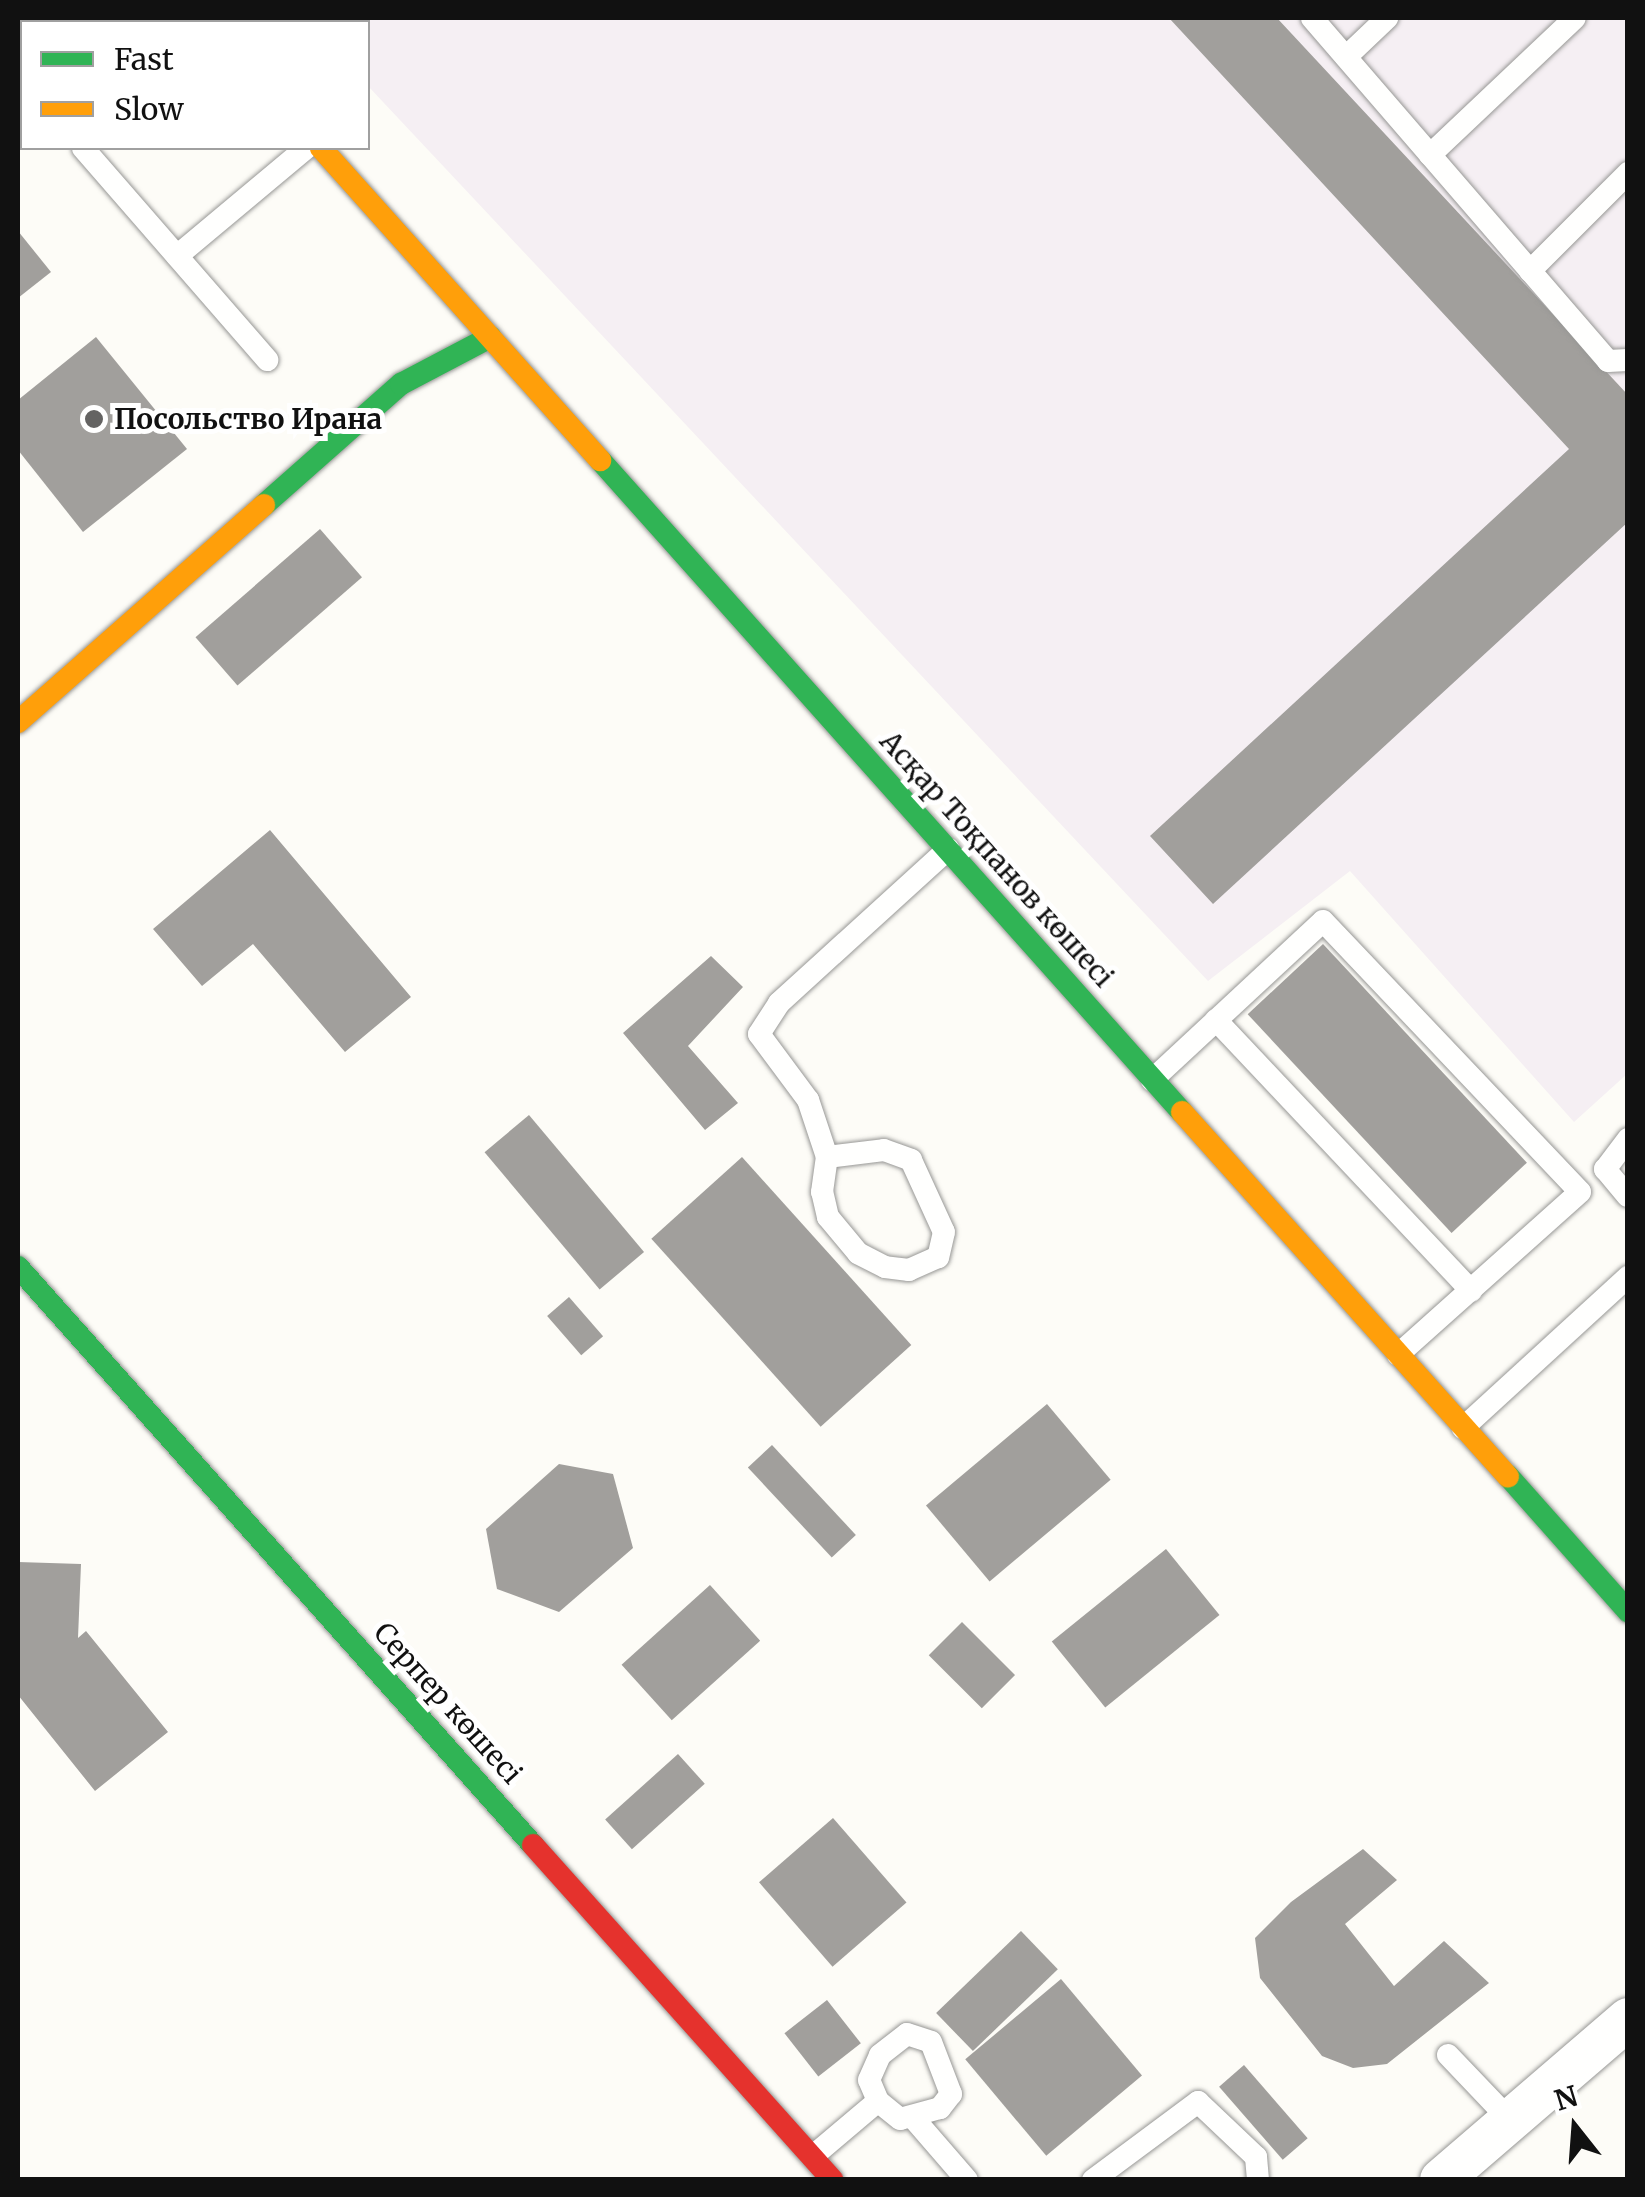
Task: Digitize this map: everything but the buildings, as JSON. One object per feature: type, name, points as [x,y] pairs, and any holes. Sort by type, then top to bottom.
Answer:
[{"type":"street","name":"Асқар Тоқпанов көшесі","points":[[323,150],[1628,1612]]},
{"type":"street","points":[[18,722],[402,384],[490,337]]},
{"type":"street","name":"Серпер көшесі","points":[[18,1267],[832,2180]]},
{"type":"street","points":[[1441,2180],[1628,2019]]},
{"type":"lane","points":[[1312,18],[1608,361],[1628,360]]},
{"type":"lane","points":[[1346,57],[1387,18]]},
{"type":"lane","points":[[1430,155],[1574,18]]},
{"type":"lane","points":[[85,150],[267,360]]},
{"type":"lane","points":[[177,256],[304,150]]},
{"type":"lane","points":[[1530,271],[1628,172]]},
{"type":"lane","points":[[827,1157],[884,1150],[912,1160],[944,1232],[938,1258],[909,1270],[885,1268],[858,1253],[828,1216],[822,1192],[827,1157],[808,1100],[760,1034],[779,1003],[948,849]]},
{"type":"lane","points":[[1152,1080],[1322,922],[1580,1192]]},
{"type":"lane","points":[[1216,1020],[1471,1291]]},
{"type":"lane","points":[[1398,1355],[1605,1169],[1628,1139]]},
{"type":"lane","points":[[1605,1169],[1628,1196]]},
{"type":"lane","points":[[1463,1428],[1628,1277]]},
{"type":"lane","points":[[907,2034],[931,2042],[951,2094],[940,2108],[915,2120],[900,2119],[878,2102],[869,2080],[880,2055],[907,2034]]},
{"type":"lane","points":[[1448,2056],[1510,2120]]},
{"type":"lane","points":[[813,2156],[878,2102]]},
{"type":"lane","points":[[1093,2180],[1198,2102],[1256,2158],[1258,2180]]},
{"type":"lane","points":[[915,2120],[967,2180]]},
{"type":"shaded area","points":[[303,18],[1627,18],[1627,1074],[1574,1122],[1350,871],[1208,981],[370,88],[370,20]]},
{"type":"traffic: fast","points":[[264,505],[401,384],[490,337]]},
{"type":"traffic: fast","points":[[600,460],[1182,1112]]},
{"type":"traffic: fast","points":[[18,1267],[533,1845]]},
{"type":"traffic: fast","points":[[1508,1476],[1628,1611]]},
{"type":"traffic: slow","points":[[323,150],[600,460]]},
{"type":"traffic: slow","points":[[18,722],[264,505]]},
{"type":"traffic: slow","points":[[1182,1112],[1508,1476]]},
{"type":"traffic: jam","points":[[533,1845],[832,2180]]},
{"type":"place","name":"Посольство Ирана","points":[[94,419]]}]
